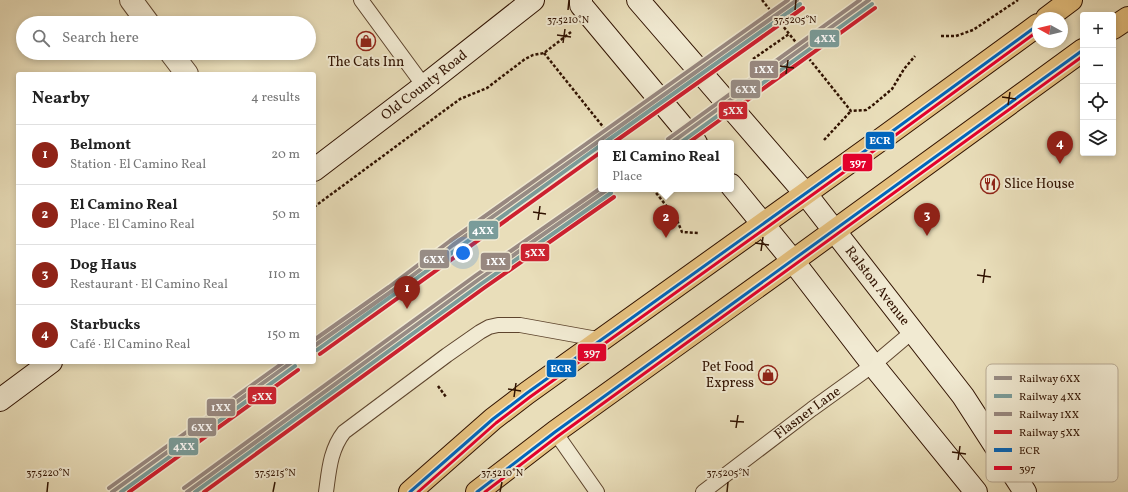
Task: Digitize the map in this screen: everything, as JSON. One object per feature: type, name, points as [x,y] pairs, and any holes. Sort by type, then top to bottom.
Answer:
[{"type":"main road","points":[[131,0],[143,16]]},
{"type":"main road","name":"Old County Road","points":[[316,168],[533,0]]},
{"type":"main road","points":[[581,0],[581,5],[694,140]]},
{"type":"main road","name":"Ralston Avenue","points":[[638,0],[805,193],[963,396],[986,432]]},
{"type":"main road","points":[[1055,12],[1071,0]]},
{"type":"main road","points":[[1116,26],[1128,18]]},
{"type":"main road","points":[[410,492],[493,419],[527,393],[878,142],[1032,29]]},
{"type":"main road","points":[[477,492],[555,432],[794,262],[834,231],[1080,52]]},
{"type":"main road","points":[[176,60],[185,72]]},
{"type":"main road","points":[[734,189],[794,262],[873,366],[976,492]]},
{"type":"main road","points":[[0,400],[48,364]]},
{"type":"main road","name":"Ralston Avenue","points":[[1019,482],[1025,492]]},
{"type":"lane","points":[[361,0],[424,86]]},
{"type":"lane","points":[[326,492],[331,456],[338,438],[408,383],[480,332],[498,325],[508,324],[603,340]]},
{"type":"lane","name":"Flasner Lane","points":[[703,492],[812,409],[873,366],[912,332]]},
{"type":"lane","points":[[555,432],[597,492]]},
{"type":"path","points":[[762,0],[851,111]]},
{"type":"path","points":[[941,36],[956,36],[973,30],[1018,0]]},
{"type":"path","points":[[752,59],[789,34]]},
{"type":"path","points":[[316,206],[460,99],[487,88],[525,59],[544,53],[556,45]]},
{"type":"path","points":[[544,53],[614,140]]},
{"type":"path","points":[[824,140],[851,111],[866,110],[892,89],[904,69],[915,56]]},
{"type":"path","points":[[655,192],[676,218],[682,232],[698,233]]},
{"type":"path","points":[[441,389],[446,397]]},
{"type":"rail line","name":"1XX","points":[[316,339],[788,0]]},
{"type":"rail line","name":"6XX","points":[[600,140],[797,0]]},
{"type":"rail line","name":"1XX","points":[[668,139],[860,0]]},
{"type":"rail line","name":"6XX","points":[[675,140],[869,0]]},
{"type":"rail line","name":"4XX","points":[[608,140],[800,4]]},
{"type":"rail line","name":"4XX","points":[[684,140],[872,4]]},
{"type":"rail line","name":"5XX","points":[[617,140],[803,8]]},
{"type":"rail line","name":"5XX","points":[[692,140],[875,8]]},
{"type":"rail line","name":"6XX","points":[[316,345],[598,142]]},
{"type":"rail line","name":"4XX","points":[[317,350],[598,147]]},
{"type":"rail line","name":"5XX","points":[[320,354],[598,154]]},
{"type":"rail line","name":"1XX","points":[[184,488],[475,276],[598,190]]},
{"type":"rail line","name":"6XX","points":[[187,492],[478,280],[604,192]]},
{"type":"rail line","name":"4XX","points":[[195,492],[481,284],[611,193]]},
{"type":"rail line","name":"5XX","points":[[204,492],[484,288],[614,197]]},
{"type":"rail line","name":"1XX","points":[[109,488],[281,364]]},
{"type":"rail line","name":"6XX","points":[[112,492],[289,364]]},
{"type":"rail line","name":"4XX","points":[[121,492],[295,366]]},
{"type":"rail line","name":"5XX","points":[[129,492],[298,370]]},
{"type":"transit line","name":"ECR","points":[[410,492],[493,419],[527,393],[1032,29]]},
{"type":"transit line","name":"397","points":[[418,492],[496,423],[530,397],[1032,35]]},
{"type":"transit line","name":"ECR","points":[[477,492],[555,432],[1080,52]]},
{"type":"transit line","name":"397","points":[[485,492],[558,436],[1080,58]]},
{"type":"place","name":"The Cats Inn","points":[[366,41]]},
{"type":"place","name":"Starbucks","points":[[1060,164]]},
{"type":"place","name":"Slice House","points":[[990,184]]},
{"type":"place","name":"Dog Haus","points":[[927,236]]},
{"type":"place","name":"El Camino Real","points":[[666,238]]},
{"type":"place","name":"Belmont","points":[[407,309]]},
{"type":"place","name":"Pet Food Express","points":[[768,375]]}]
